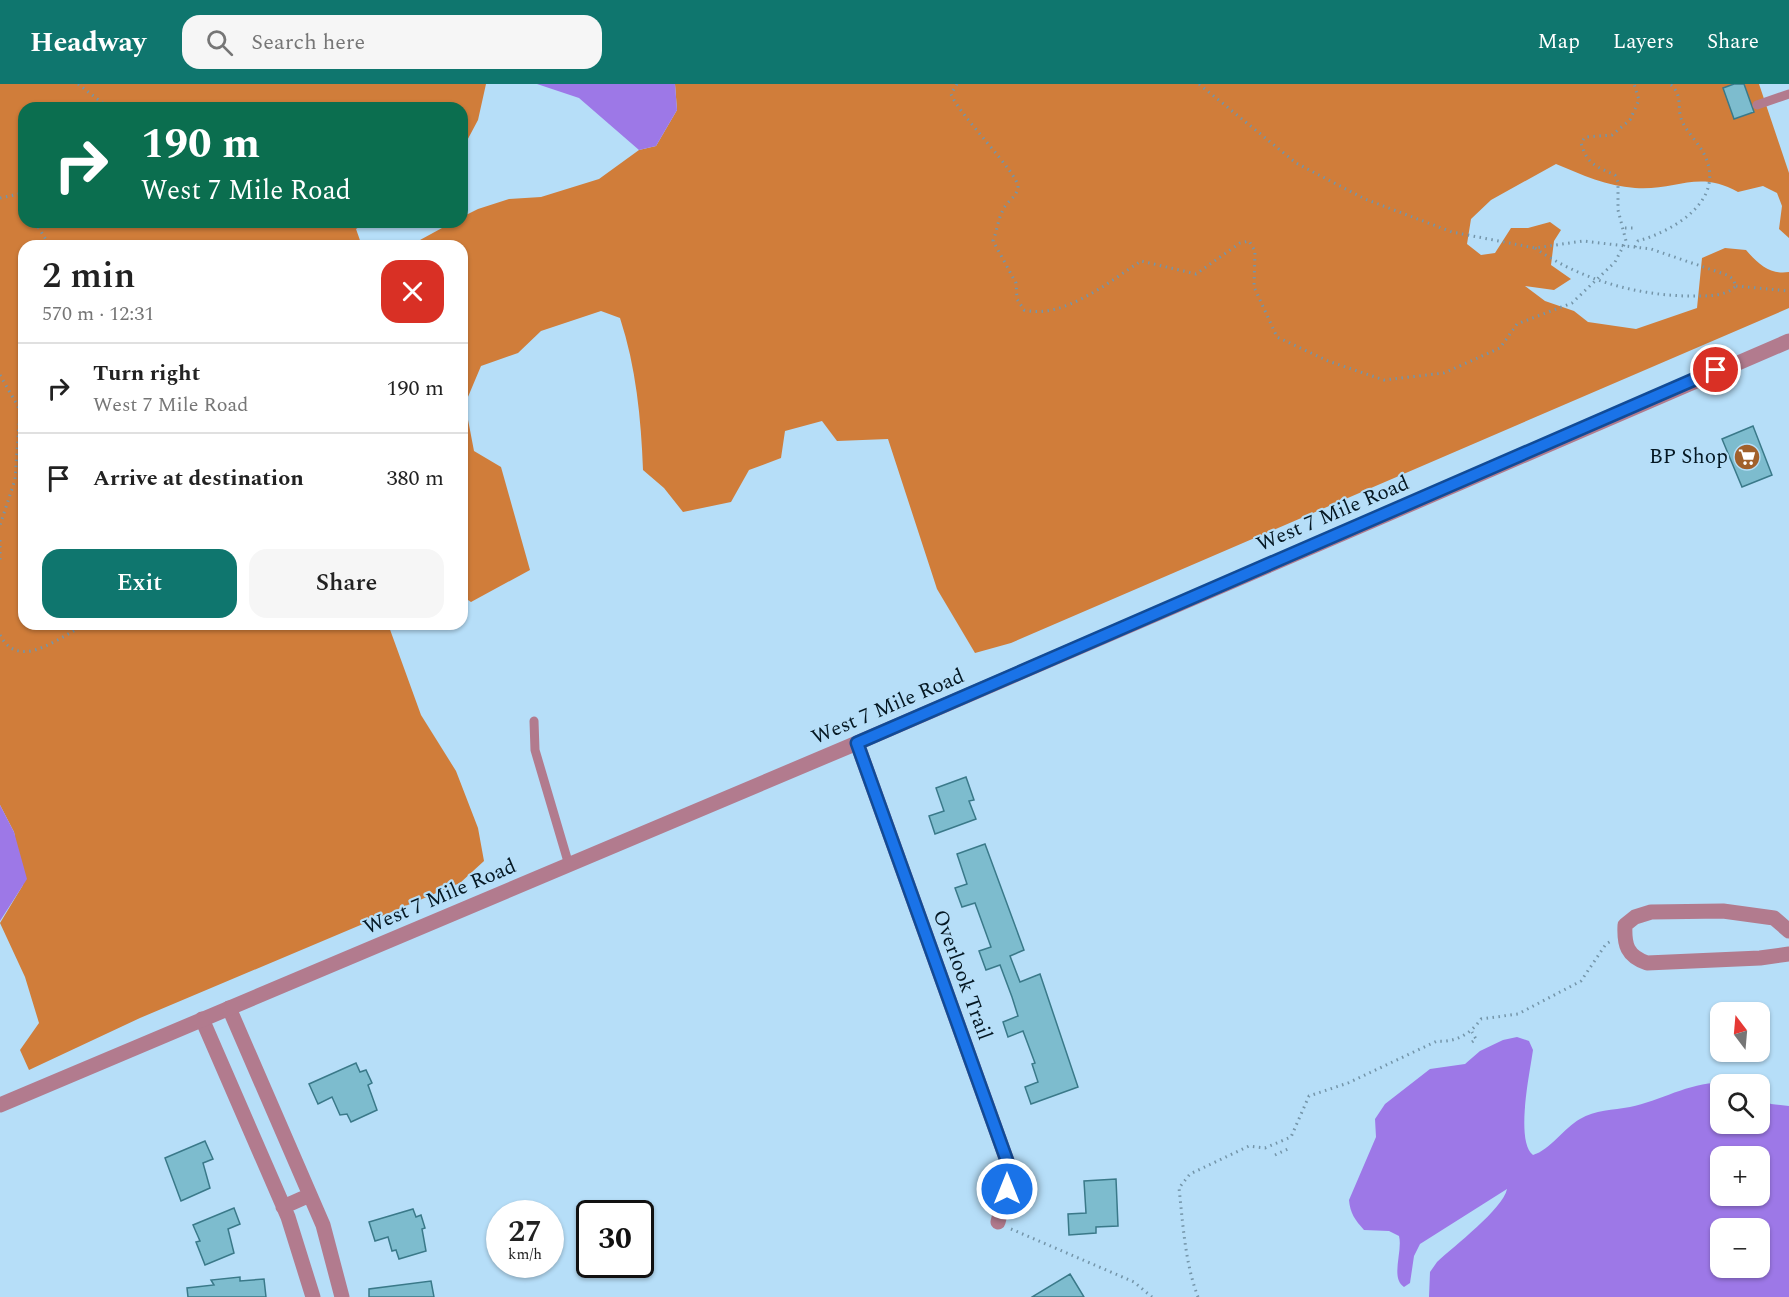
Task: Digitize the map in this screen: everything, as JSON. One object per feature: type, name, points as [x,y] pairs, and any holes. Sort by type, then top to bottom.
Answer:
[{"type":"street","name":"West 7 Mile Road","points":[[0,1106],[857,743],[1789,340]]},
{"type":"street","name":"Overlook Trail","points":[[857,743],[1011,1172],[998,1222]]},
{"type":"street","points":[[1789,931],[1773,918],[1723,911],[1651,912],[1635,917],[1625,925],[1628,951],[1635,959],[1647,963],[1760,958],[1789,954]]},
{"type":"street","points":[[229,1008],[310,1195],[330,1247],[342,1297]]},
{"type":"street","points":[[202,1019],[299,1247],[313,1297]]},
{"type":"street","points":[[283,1207],[310,1195]]},
{"type":"lane","points":[[1757,105],[1789,94]]},
{"type":"lane","points":[[534,722],[535,750],[569,865]]},
{"type":"path","points":[[78,84],[101,102]]},
{"type":"path","points":[[957,84],[951,94],[955,105],[968,116],[985,142],[1016,177],[1017,193],[1003,210],[993,241],[1016,283],[1017,299],[1024,310],[1043,312],[1061,309],[1141,261],[1196,274],[1240,243],[1249,241],[1255,251],[1254,287],[1277,337],[1328,361],[1383,380],[1434,375],[1475,361],[1500,348],[1517,324],[1572,303],[1615,262],[1624,246],[1625,228],[1618,210],[1618,182],[1615,175],[1593,166],[1586,159],[1581,143],[1585,137],[1612,135],[1630,120],[1639,100],[1634,84]]},
{"type":"path","points":[[1199,84],[1296,163],[1365,199],[1452,232],[1535,248],[1582,241],[1651,249],[1711,268],[1733,279],[1736,286]]},
{"type":"path","points":[[1635,247],[1638,241],[1675,226],[1699,206],[1710,177],[1706,157],[1681,120],[1681,100],[1677,90],[1670,84]]},
{"type":"path","points":[[0,198],[18,194]]},
{"type":"path","points":[[1625,228],[1636,228]]},
{"type":"path","points":[[1535,248],[1554,261],[1625,289],[1683,297],[1727,293],[1736,286],[1789,291]]},
{"type":"path","points":[[0,375],[18,406]]},
{"type":"path","points":[[0,525],[15,480],[18,438]]},
{"type":"path","points":[[0,540],[0,561]]},
{"type":"path","points":[[0,635],[4,643],[17,650],[35,651],[58,642],[73,630]]},
{"type":"path","points":[[1198,1297],[1193,1283],[1184,1234],[1179,1188],[1190,1174],[1249,1146],[1264,1148],[1292,1137],[1309,1096],[1348,1083],[1437,1041],[1445,1042],[1472,1032],[1481,1019],[1518,1014],[1581,981],[1598,956]]},
{"type":"path","points":[[1472,1032],[1476,1039],[1472,1042]]},
{"type":"path","points":[[1278,1142],[1282,1151]]},
{"type":"path","points":[[1275,1155],[1290,1148]]},
{"type":"path","points":[[998,1222],[1038,1243],[1134,1282],[1152,1297]]},
{"type":"shaded area","points":[[0,84],[486,84],[478,120],[468,139],[468,102],[18,102],[18,228],[357,228],[360,240],[18,240],[18,630],[390,630],[421,715],[456,771],[478,828],[484,861],[460,883],[140,1018],[29,1070],[20,1050],[39,1023],[25,977],[0,923],[23,885],[14,832],[0,805]]},
{"type":"shaded area","points":[[537,84],[675,84],[677,110],[656,146],[639,150],[579,98]]},
{"type":"shaded area","points":[[675,84],[1759,84],[1789,173],[1789,238],[1779,229],[1782,206],[1777,193],[1763,186],[1738,192],[1724,185],[1699,181],[1663,187],[1625,187],[1585,176],[1556,164],[1491,200],[1471,219],[1467,244],[1481,255],[1495,253],[1511,228],[1528,228],[1550,222],[1561,230],[1554,241],[1551,265],[1571,279],[1554,290],[1525,286],[1545,301],[1574,311],[1588,322],[1636,329],[1697,308],[1702,258],[1725,248],[1746,250],[1755,260],[1770,270],[1789,272],[1789,308],[1011,643],[975,653],[937,589],[888,439],[837,441],[822,421],[785,431],[781,458],[749,470],[731,502],[683,512],[664,488],[643,470],[637,393],[626,336],[620,318],[601,311],[541,331],[518,353],[481,366],[468,397],[468,240],[420,240],[442,228],[468,228],[468,214],[478,209],[509,199],[541,197],[599,179],[639,150],[656,146],[677,110]]},
{"type":"shaded area","points":[[468,420],[474,451],[501,467],[530,570],[471,602],[468,600]]},
{"type":"shaded area","points":[[0,805],[14,832],[27,879],[0,921]]},
{"type":"shaded area","points":[[1517,1037],[1529,1041],[1533,1050],[1524,1121],[1525,1136],[1533,1155],[1545,1149],[1574,1123],[1586,1116],[1643,1104],[1694,1086],[1710,1084],[1710,1134],[1770,1134],[1770,1103],[1789,1106],[1789,1297],[1429,1297],[1430,1272],[1437,1262],[1488,1217],[1504,1197],[1507,1189],[1420,1244],[1414,1256],[1410,1283],[1404,1287],[1400,1283],[1397,1271],[1399,1236],[1389,1231],[1364,1230],[1350,1209],[1349,1200],[1376,1137],[1375,1119],[1385,1104],[1430,1069],[1465,1064],[1480,1051],[1503,1040]]},
{"type":"building","points":[[1734,84],[1744,84],[1754,112],[1734,119],[1723,88]]},
{"type":"building","points":[[1753,426],[1772,475],[1742,487],[1722,439]]},
{"type":"building","points":[[966,777],[974,800],[969,801],[976,819],[935,834],[929,816],[944,811],[936,788]]},
{"type":"building","points":[[985,844],[1024,950],[1010,956],[1020,982],[1040,974],[1078,1087],[1031,1104],[1025,1087],[1038,1082],[1032,1064],[1035,1063],[1023,1031],[1008,1037],[1003,1022],[1018,1016],[1012,997],[1000,965],[986,970],[979,951],[991,947],[975,903],[962,907],[955,888],[967,884],[957,854]]},
{"type":"building","points":[[356,1063],[360,1072],[366,1070],[372,1083],[368,1085],[377,1110],[351,1122],[347,1114],[340,1115],[332,1097],[318,1104],[309,1084]]},
{"type":"building","points":[[205,1141],[213,1159],[203,1163],[210,1188],[181,1201],[165,1158]]},
{"type":"building","points":[[1116,1179],[1118,1226],[1096,1227],[1096,1233],[1069,1235],[1068,1214],[1086,1213],[1084,1181]]},
{"type":"building","points":[[234,1208],[240,1224],[228,1229],[234,1253],[205,1265],[196,1242],[200,1241],[193,1225]]},
{"type":"building","points":[[413,1209],[416,1217],[421,1215],[425,1228],[422,1229],[426,1251],[399,1259],[396,1250],[392,1251],[388,1237],[375,1241],[369,1222]]},
{"type":"building","points":[[1070,1274],[1084,1297],[1032,1297]]},
{"type":"building","points":[[240,1277],[240,1281],[264,1279],[266,1297],[188,1297],[187,1288],[214,1285],[211,1280]]},
{"type":"building","points":[[431,1281],[434,1297],[369,1297],[369,1289]]},
{"type":"place","name":"BP Shop","points":[[1747,457]]},
{"type":"route","points":[[1007,1189],[1011,1172],[857,743],[1716,370]]}]
